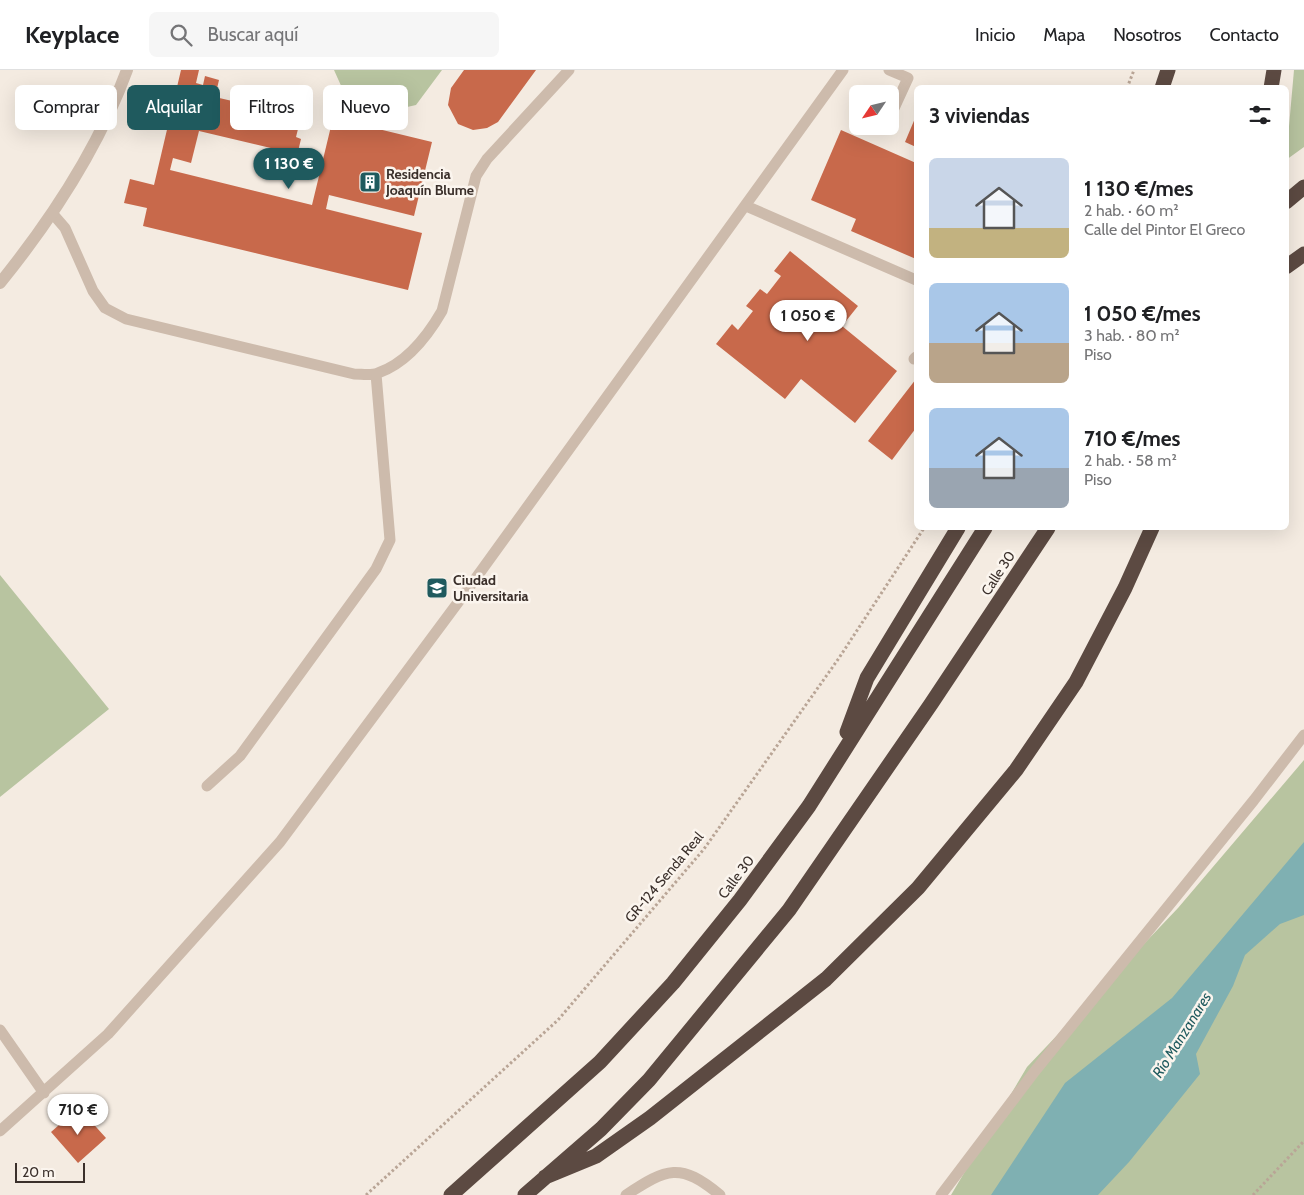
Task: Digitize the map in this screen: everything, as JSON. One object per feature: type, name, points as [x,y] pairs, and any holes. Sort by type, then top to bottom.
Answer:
[{"type":"highway","points":[[1163,85],[1168,70]]},
{"type":"highway","points":[[1272,85],[1274,70]]},
{"type":"highway","points":[[1289,200],[1304,187]]},
{"type":"highway","points":[[1289,265],[1304,254]]},
{"type":"highway","points":[[834,766],[868,678],[957,530]]},
{"type":"highway","name":"Calle 30","points":[[451,1195],[600,1062],[673,982],[746,892],[809,806],[984,530]]},
{"type":"highway","name":"Calle 30","points":[[524,1195],[601,1129],[649,1080],[789,910],[931,704],[1047,530]]},
{"type":"highway","points":[[546,1177],[596,1156],[650,1118],[826,979],[918,888],[1016,770],[1076,682],[1125,588],[1151,530]]},
{"type":"street","points":[[0,283],[30,247],[52,213],[96,137],[127,70]]},
{"type":"lane","points":[[52,213],[65,228],[93,291],[104,308],[126,319],[354,374],[376,374],[396,365],[420,344],[432,329],[442,311],[476,176],[487,159],[569,70]]},
{"type":"lane","points":[[0,1132],[108,1034],[280,842],[468,589],[843,70]]},
{"type":"lane","points":[[889,70],[908,78],[899,98]]},
{"type":"lane","points":[[746,206],[914,279]]},
{"type":"lane","points":[[207,786],[240,756],[376,569],[390,540],[376,374]]},
{"type":"lane","points":[[941,1195],[1035,1071],[1254,800],[1304,735]]},
{"type":"lane","points":[[0,1030],[44,1093]]},
{"type":"lane","points":[[626,1195],[652,1178],[677,1170],[700,1179],[720,1195]]},
{"type":"path","points":[[1128,85],[1134,70]]},
{"type":"path","name":"GR-124 Senda Real","points":[[366,1195],[558,1020],[698,856],[839,658],[923,530]]},
{"type":"path","points":[[1253,1195],[1304,1141]]},
{"type":"green space","points":[[334,70],[442,70],[416,105],[408,107],[408,85],[341,85]]},
{"type":"green space","points":[[1294,70],[1304,70],[1304,147],[1289,158],[1289,126]]},
{"type":"green space","points":[[0,575],[109,709],[0,797]]},
{"type":"green space","points":[[1304,760],[1304,1195],[951,1195],[1027,1067],[1178,908]]},
{"type":"water","name":"Río Manzanares","points":[[1304,842],[1304,915],[1280,924],[1245,955],[1233,986],[1196,1054],[1200,1074],[1129,1162],[1098,1195],[991,1195],[1065,1083],[1172,998]]},
{"type":"building","name":"Residencia Joaquín Blume","points":[[181,70],[199,70],[196,83],[203,85],[177,85]]},
{"type":"building","points":[[464,70],[536,70],[498,122],[487,128],[473,130],[458,124],[448,105],[451,88]]},
{"type":"building","name":"Residencia Joaquín Blume","points":[[205,76],[219,80],[218,85],[203,85]]},
{"type":"building","name":"Residencia Joaquín Blume","points":[[220,98],[230,100],[230,130],[298,130],[296,137],[301,139],[292,176],[270,170],[275,149],[199,131],[191,163],[173,158],[170,170],[312,205],[330,130],[382,130],[432,142],[414,216],[329,195],[326,209],[422,233],[408,290],[143,226],[147,208],[124,203],[130,179],[154,185],[167,130],[220,130]]},
{"type":"building","points":[[914,121],[914,146],[905,142]]},
{"type":"building","points":[[841,130],[914,162],[914,258],[851,231],[856,219],[811,200]]},
{"type":"building","points":[[790,251],[858,306],[842,326],[897,371],[855,423],[801,379],[785,399],[716,344],[732,324],[738,330],[753,311],[746,306],[760,289],[767,294],[781,276],[774,271]]},
{"type":"building","points":[[914,382],[914,431],[892,460],[868,441]]},
{"type":"building","points":[[75,1111],[84,1121],[88,1118],[106,1138],[78,1163],[51,1132]]},
{"type":"place","name":"Residencia Joaquín Blume","points":[[370,182]]},
{"type":"place","name":"Ciudad Universitaria","points":[[437,588]]}]
